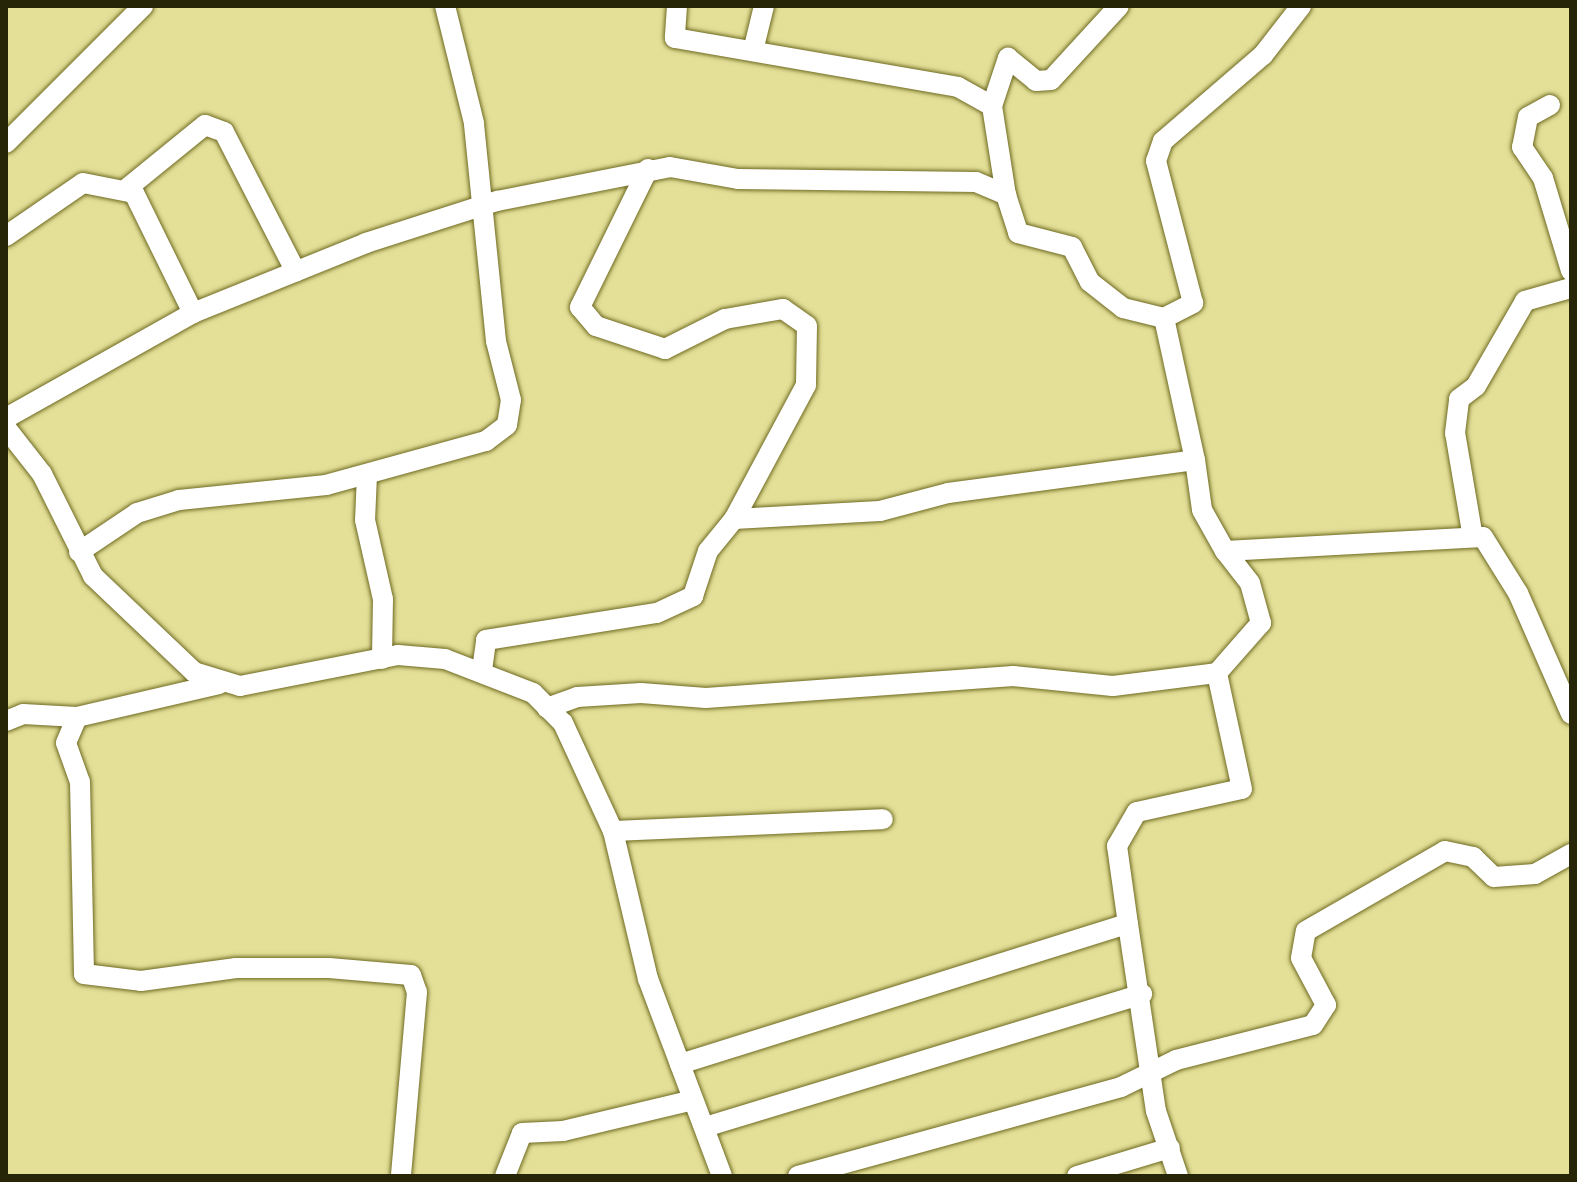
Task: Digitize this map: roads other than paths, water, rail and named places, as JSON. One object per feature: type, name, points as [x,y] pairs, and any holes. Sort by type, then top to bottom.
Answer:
[{"type":"street","points":[[6,143],[143,6]]},
{"type":"street","points":[[79,552],[137,513],[179,500],[296,492],[486,441],[507,425],[511,400],[479,207],[474,123],[445,6]]},
{"type":"street","points":[[677,6],[675,38],[958,87],[992,106]]},
{"type":"street","points":[[753,51],[764,6]]},
{"type":"street","points":[[1119,6],[1051,80],[1036,81],[1008,58],[992,106],[1006,195],[1018,233],[1072,247],[1090,282],[1123,308],[1164,318],[1193,303],[1156,161],[1163,141],[1263,55],[1301,6]]},
{"type":"street","points":[[1550,105],[1528,117],[1522,147],[1543,178],[1571,271]]},
{"type":"street","points":[[125,190],[205,125],[224,132],[296,272]]},
{"type":"street","points":[[482,670],[486,640],[657,613],[693,596],[708,551],[734,519],[806,385],[807,326],[783,309],[725,319],[665,349],[596,326],[580,307],[648,169]]},
{"type":"street","points":[[6,418],[193,313],[296,272],[479,207],[648,169],[936,187],[976,182],[1006,195]]},
{"type":"street","points":[[6,236],[83,183],[134,193],[193,313]]},
{"type":"street","points":[[1571,288],[1525,301],[1476,386],[1459,399],[1455,433],[1472,532],[1504,565],[1571,714]]},
{"type":"street","points":[[547,708],[577,697],[641,693],[706,698],[1013,676],[1113,686],[1217,673],[1261,623],[1250,583],[1225,551],[1202,510],[1195,460],[1164,318]]},
{"type":"street","points":[[6,428],[42,474],[93,576],[194,672],[219,684]]},
{"type":"street","points":[[734,519],[880,511],[948,493],[1195,460]]},
{"type":"street","points":[[367,475],[365,520],[383,599],[382,659]]},
{"type":"street","points":[[1225,551],[1472,532]]},
{"type":"street","points":[[6,721],[23,714],[77,717],[219,684],[240,686],[382,659],[445,659],[482,670],[533,693],[582,752],[613,831],[648,979],[722,1176]]},
{"type":"street","points":[[1178,1176],[1152,1072],[1117,846],[1137,812],[1242,789],[1217,673]]},
{"type":"street","points":[[77,717],[66,743],[80,782],[84,974],[141,981],[236,968],[329,968],[411,975],[417,992],[401,1176]]},
{"type":"street","points":[[613,831],[883,819]]},
{"type":"street","points":[[798,1176],[1121,1087],[1152,1072],[1322,1019],[1326,1005],[1298,944],[1306,931],[1445,851],[1473,857],[1494,877],[1535,874],[1571,854]]},
{"type":"street","points":[[680,1064],[1128,924]]},
{"type":"street","points":[[705,1127],[1142,994]]},
{"type":"street","points":[[505,1176],[522,1133],[563,1131],[693,1100]]},
{"type":"street","points":[[1077,1176],[1170,1148]]}]
